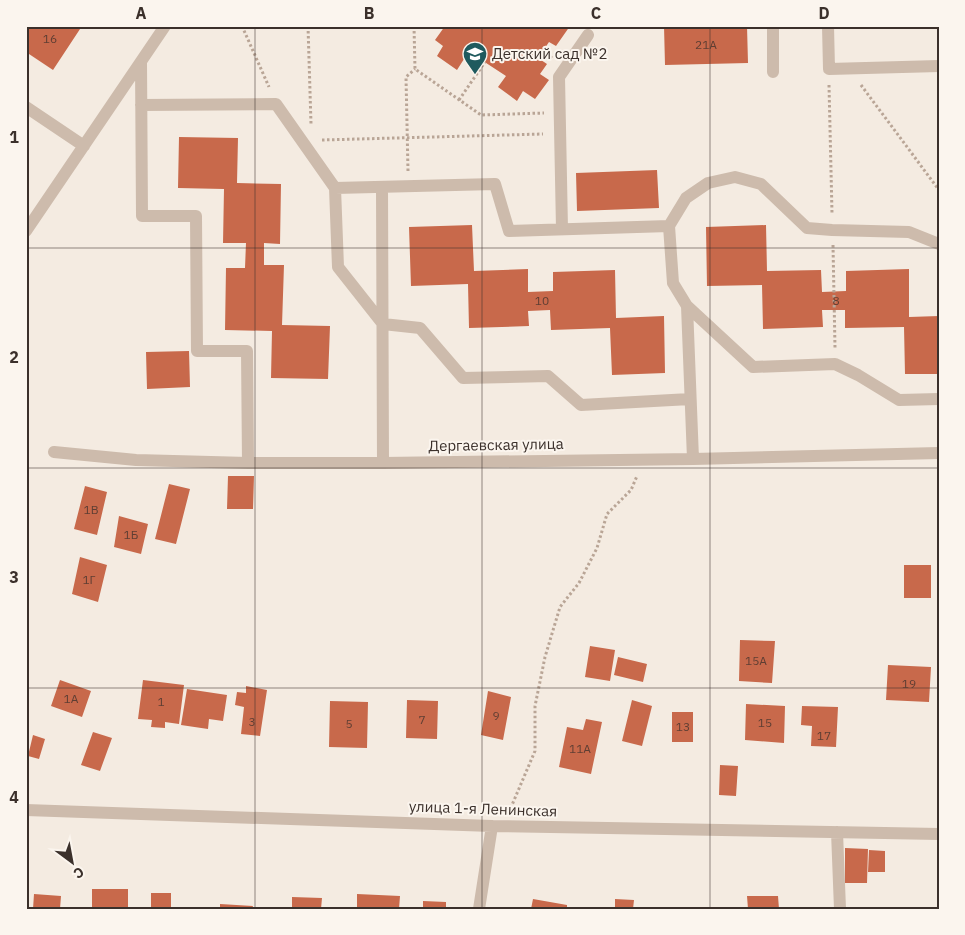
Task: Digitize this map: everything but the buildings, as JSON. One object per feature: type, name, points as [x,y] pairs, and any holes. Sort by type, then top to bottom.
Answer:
[{"type":"street","points":[[26,231],[165,26]]},
{"type":"street","points":[[772,72],[773,26]]},
{"type":"street","points":[[828,26],[829,69],[939,66]]},
{"type":"street","points":[[562,229],[559,77],[588,35]]},
{"type":"street","points":[[141,62],[142,216],[196,216],[197,352],[247,351],[248,464]]},
{"type":"street","points":[[141,105],[276,104],[336,188],[338,267],[383,324],[420,328],[463,378],[548,376],[581,405],[690,400]]},
{"type":"street","points":[[26,108],[84,146]]},
{"type":"street","points":[[939,244],[908,232],[807,228],[760,184],[735,177],[708,183],[686,198],[669,226],[673,283],[687,306],[752,367],[835,364],[858,374],[898,400],[939,399]]},
{"type":"street","points":[[336,188],[496,184],[509,231],[669,226]]},
{"type":"street","points":[[382,187],[383,463]]},
{"type":"street","points":[[687,306],[694,459]]},
{"type":"street","name":"Дергаевская улица","points":[[54,452],[136,460],[248,464],[645,460],[939,453]]},
{"type":"street","name":"улица 1-я Ленинская","points":[[26,810],[492,826],[939,834]]},
{"type":"street","points":[[479,909],[492,826]]},
{"type":"street","points":[[837,832],[840,909]]},
{"type":"path","points":[[242,26],[276,104]]},
{"type":"path","points":[[308,26],[312,154]]},
{"type":"path","points":[[408,186],[406,77],[415,69],[414,26]]},
{"type":"path","points":[[459,100],[485,62]]},
{"type":"path","points":[[849,68],[939,190]]},
{"type":"path","points":[[415,69],[481,115],[560,113]]},
{"type":"path","points":[[312,140],[560,134]]},
{"type":"path","points":[[492,826],[512,804],[535,750],[535,706],[545,658],[560,607],[579,582],[597,548],[607,514],[631,490],[645,460]]},
{"type":"place","name":"Детский сад №2","points":[[475,75]]}]
